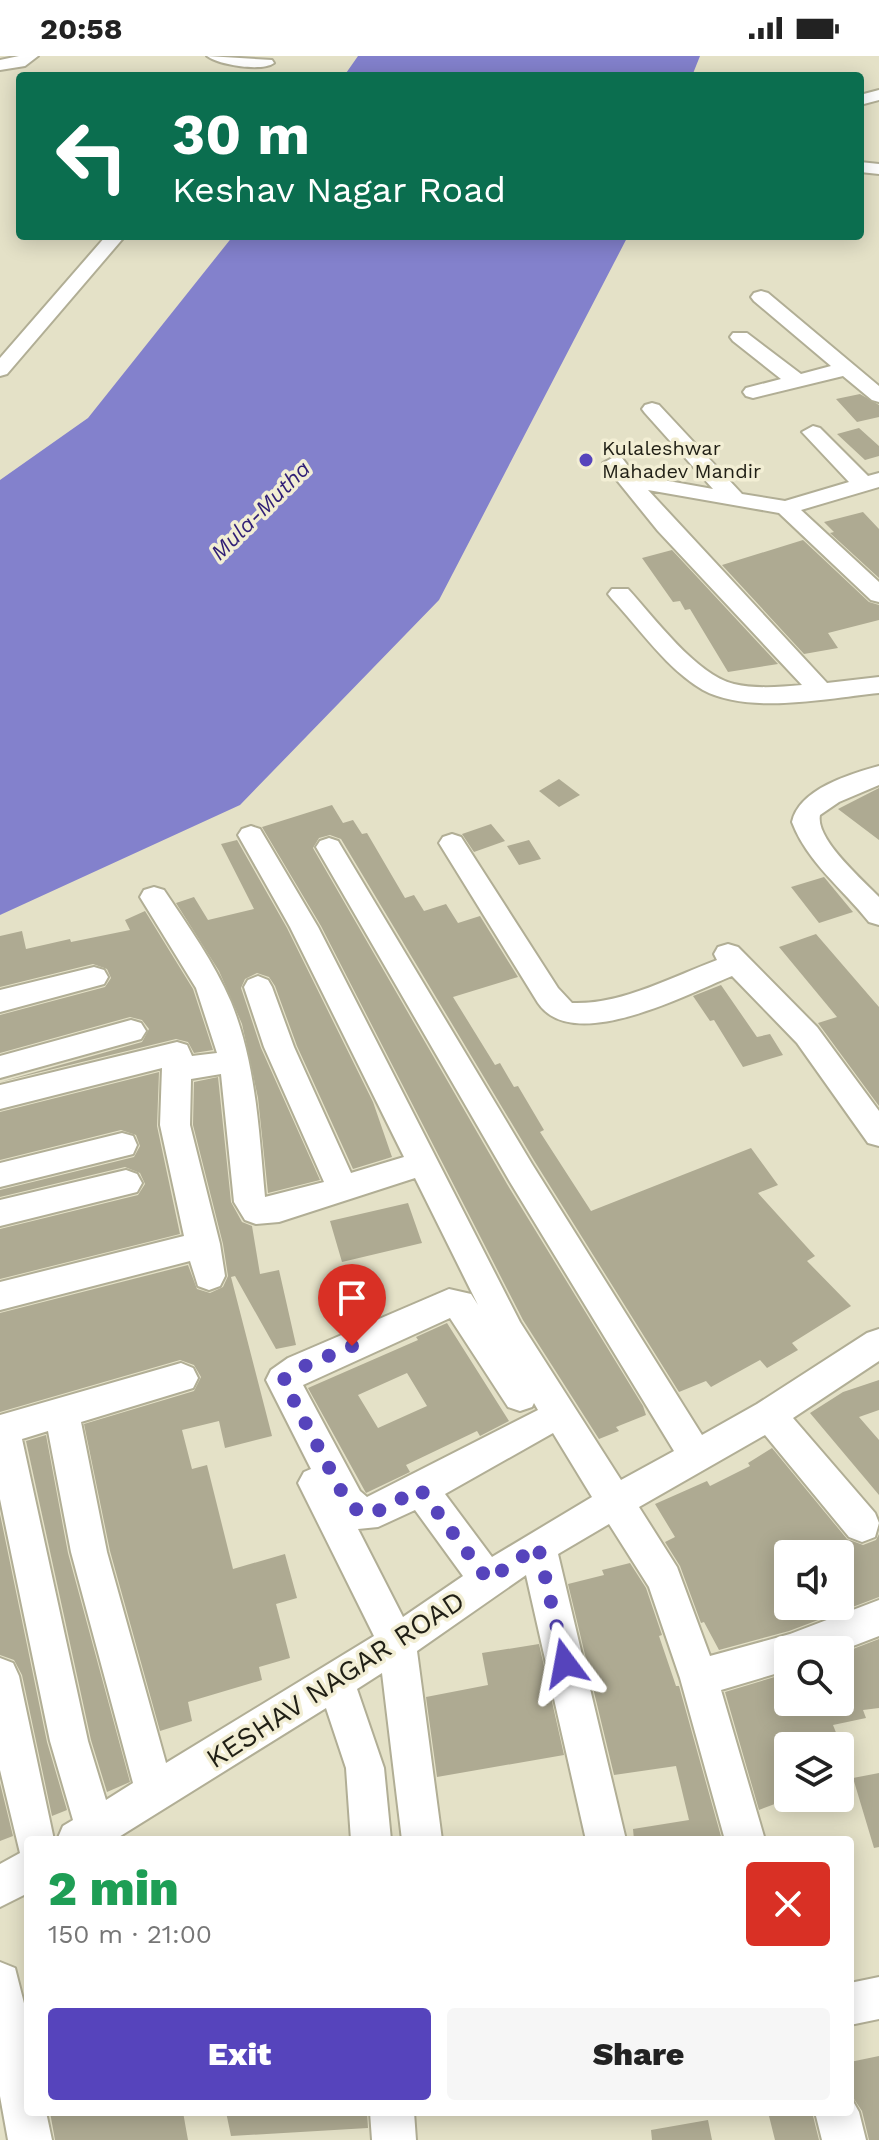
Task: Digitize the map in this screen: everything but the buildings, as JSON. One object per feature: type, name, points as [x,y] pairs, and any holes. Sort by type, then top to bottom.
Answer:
[{"type":"street","points":[[0,65],[19,63],[30,56]]},
{"type":"street","points":[[215,56],[274,65]]},
{"type":"street","points":[[67,282],[97,240]]},
{"type":"street","points":[[0,370],[50,301],[112,240]]},
{"type":"street","points":[[761,297],[836,371]]},
{"type":"street","points":[[0,346],[50,301]]},
{"type":"street","points":[[774,335],[836,371],[874,386]]},
{"type":"street","points":[[740,337],[797,381]]},
{"type":"street","points":[[753,392],[836,371]]},
{"type":"street","points":[[652,409],[735,499]]},
{"type":"street","points":[[813,432],[871,482]]},
{"type":"street","points":[[820,690],[621,472],[786,508],[871,482]]},
{"type":"street","points":[[786,508],[879,595]]},
{"type":"street","points":[[620,594],[712,684],[725,691],[746,694],[879,685]]},
{"type":"street","points":[[878,912],[812,841],[803,823],[805,813],[816,804],[879,775]]},
{"type":"street","points":[[251,835],[304,927],[508,1332],[664,1579],[699,1678],[744,1836]]},
{"type":"street","points":[[452,843],[555,1006],[569,1014],[603,1012],[732,959],[807,1035],[879,1134]]},
{"type":"street","points":[[329,847],[377,926],[414,996],[696,1456]]},
{"type":"street","points":[[154,897],[209,988],[223,1018],[233,1059],[250,1202],[256,1211],[265,1212],[421,1164]]},
{"type":"street","points":[[0,1001],[94,977]]},
{"type":"street","points":[[258,987],[279,1047],[343,1189]]},
{"type":"street","points":[[0,1067],[131,1031]]},
{"type":"street","points":[[0,1096],[177,1053],[175,1125],[209,1276]]},
{"type":"street","points":[[176,1070],[215,1064]]},
{"type":"street","points":[[0,1175],[122,1145]]},
{"type":"street","points":[[0,1213],[126,1183]]},
{"type":"street","points":[[0,1296],[204,1244]]},
{"type":"street","points":[[520,1396],[459,1304],[449,1303],[300,1368],[283,1380],[347,1502],[362,1514],[378,1511],[539,1425]]},
{"type":"street","name":"KESHAV NAGAR ROAD","points":[[86,1834],[397,1643],[538,1546],[769,1415],[879,1343]]},
{"type":"street","points":[[86,1834],[69,1741],[1,1430],[181,1378]]},
{"type":"street","points":[[62,1412],[89,1552],[155,1792]]},
{"type":"street","points":[[769,1415],[862,1525]]},
{"type":"street","points":[[316,1481],[397,1643],[421,1836]]},
{"type":"street","points":[[420,1489],[488,1580]]},
{"type":"street","points":[[538,1546],[605,1836]]},
{"type":"street","points":[[832,1636],[879,1618]]},
{"type":"street","points":[[699,1678],[774,1656]]},
{"type":"street","points":[[0,1676],[33,1836]]},
{"type":"street","points":[[336,1681],[365,1768],[371,1836]]},
{"type":"street","points":[[0,1887],[24,1872]]},
{"type":"street","points":[[0,1983],[24,2109]]},
{"type":"street","points":[[854,2003],[879,1998]]},
{"type":"street","points":[[25,2116],[30,2140]]},
{"type":"street","points":[[392,2116],[394,2140]]},
{"type":"street","points":[[838,2116],[844,2140]]},
{"type":"water","points":[[358,56],[700,56],[694,72],[347,72]]},
{"type":"water","name":"Mula-Mutha","points":[[230,240],[626,240],[439,600],[240,805],[0,915],[0,480],[88,418]]},
{"type":"place","name":"Kulaleshwar Mahadev Mandir","points":[[586,460]]},
{"type":"route","points":[[352,1346],[300,1368],[283,1380],[347,1502],[362,1514],[378,1511],[420,1489],[488,1580],[538,1546],[565,1663]]}]
